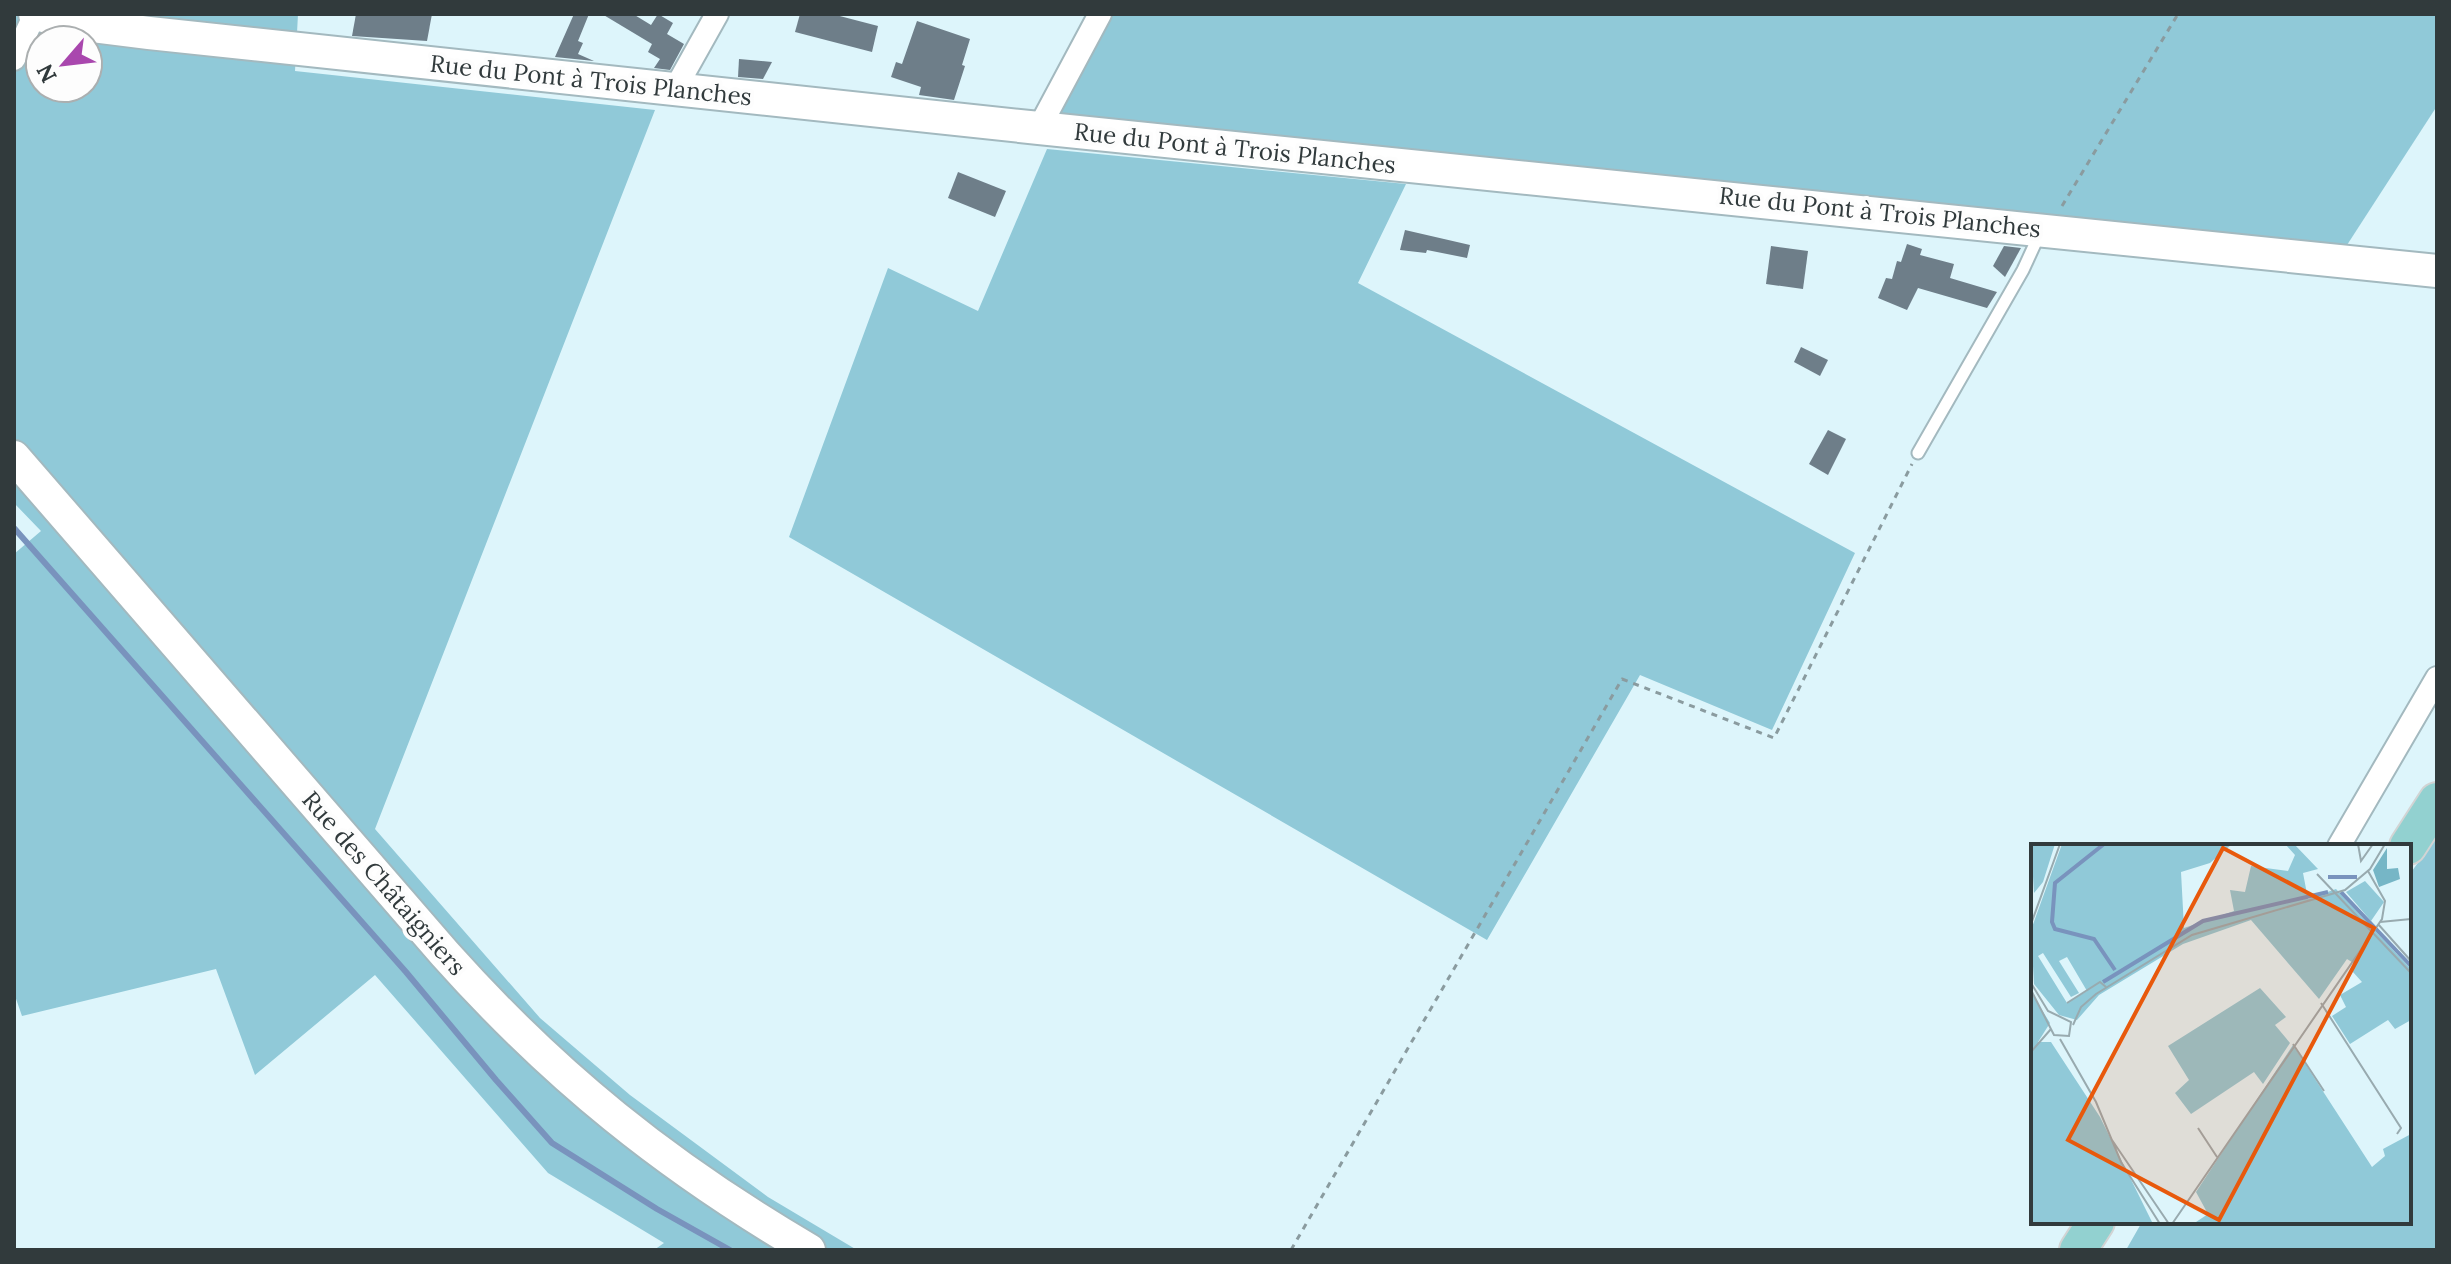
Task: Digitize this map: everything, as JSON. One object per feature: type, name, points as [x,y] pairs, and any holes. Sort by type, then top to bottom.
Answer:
[{"type":"main road","points":[[2409,844],[2437,801]]},
{"type":"main road","points":[[2078,1250],[2095,1224]]},
{"type":"street","points":[[14,59],[35,14]]},
{"type":"street","name":"Rue du Pont à Trois Planches","points":[[35,14],[85,25],[149,33],[1039,128],[2437,271]]},
{"type":"street","points":[[675,89],[717,14]]},
{"type":"street","points":[[1039,128],[1100,14]]},
{"type":"street","name":"Rue des Châtaigniers","points":[[14,457],[445,954],[511,1025],[554,1067],[625,1127],[709,1188],[809,1250]]},
{"type":"street","points":[[2340,844],[2437,678]]},
{"type":"lane","points":[[1918,453],[2045,229]]},
{"type":"path","points":[[2045,229],[2178,14]]},
{"type":"path","points":[[1291,1250],[1622,679],[1774,738],[1918,453]]},
{"type":"shaded area","points":[[14,14],[298,14],[295,71],[655,110],[375,829],[540,1018],[630,1095],[768,1197],[857,1250],[654,1250],[664,1243],[548,1173],[375,975],[255,1075],[216,969],[22,1016],[14,993],[14,554],[41,531],[14,503]]},
{"type":"shaded area","points":[[1110,14],[2437,14],[2437,106],[2347,245],[1049,121]]},
{"type":"shaded area","points":[[1047,149],[1406,184],[1358,283],[1855,553],[1772,730],[1640,675],[1487,940],[789,537],[888,268],[978,311]]},
{"type":"shaded area","points":[[2437,837],[2437,1250],[2126,1250],[2141,1224],[2411,1224],[2411,872]]},
{"type":"building","points":[[356,14],[432,14],[427,41],[352,36]]},
{"type":"building","points":[[574,14],[589,14],[578,41],[583,43],[578,54],[594,61],[555,57]]},
{"type":"building","points":[[602,14],[633,14],[651,25],[658,14],[673,23],[667,34],[684,44],[670,70],[654,68],[660,59],[648,52],[652,44]]},
{"type":"building","points":[[800,14],[832,14],[878,26],[872,52],[795,32]]},
{"type":"building","points":[[917,21],[970,39],[954,100],[919,95],[921,87],[891,77],[896,62],[902,64]]},
{"type":"building","points":[[739,59],[772,62],[763,79],[738,77]]},
{"type":"building","points":[[958,172],[1006,191],[995,217],[948,198]]},
{"type":"building","points":[[1405,230],[1470,245],[1467,258],[1427,250],[1426,253],[1400,250]]},
{"type":"building","points":[[1907,244],[1922,249],[1920,255],[1954,264],[1950,278],[1997,292],[1987,308],[1918,288],[1907,310],[1878,298],[1886,278],[1892,279],[1897,261],[1901,262]]},
{"type":"building","points":[[1771,246],[1808,251],[1803,289],[1766,284]]},
{"type":"building","points":[[2004,246],[2021,248],[2005,277],[1993,266]]},
{"type":"building","points":[[1801,347],[1828,360],[1820,376],[1794,362]]},
{"type":"building","points":[[1828,430],[1846,439],[1828,475],[1809,464]]},
{"type":"waterway","points":[[14,528],[406,972],[552,1143],[657,1209],[730,1250]]}]
